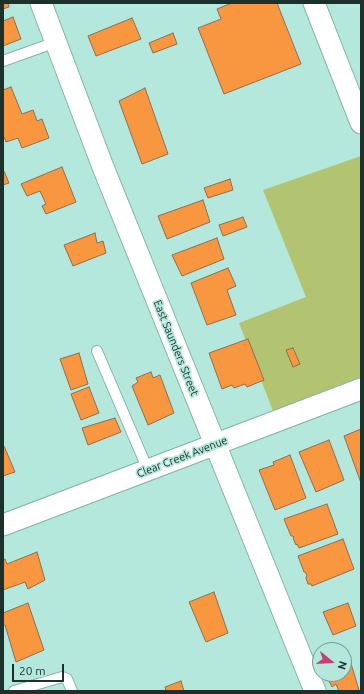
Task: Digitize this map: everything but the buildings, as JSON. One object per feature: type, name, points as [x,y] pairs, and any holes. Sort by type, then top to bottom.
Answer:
[{"type":"street","name":"East Saunders Street","points":[[41,3],[103,166],[315,691]]},
{"type":"street","points":[[314,3],[361,123]]},
{"type":"street","name":"Clear Creek Avenue","points":[[3,526],[361,389]]},
{"type":"lane","points":[[3,61],[56,42]]},
{"type":"lane","points":[[97,351],[148,470]]},
{"type":"lane","points":[[14,691],[62,677],[67,679],[72,691]]},
{"type":"green space","points":[[361,156],[361,377],[273,411],[239,323],[306,297],[263,190]]}]
